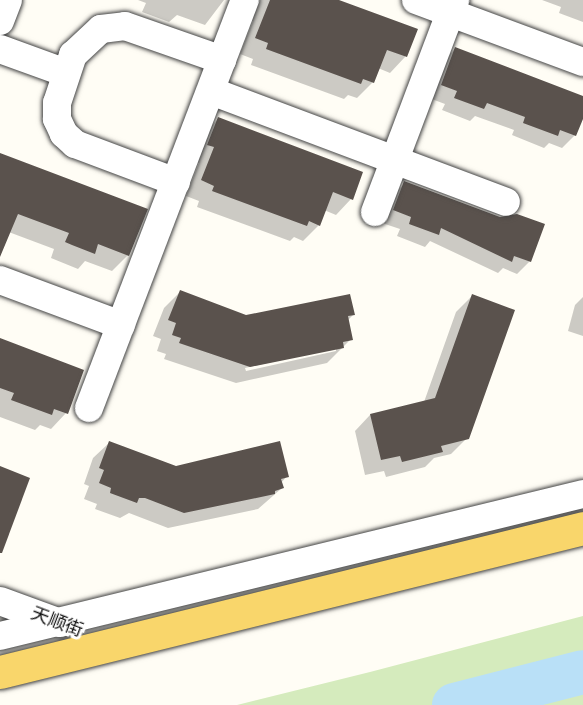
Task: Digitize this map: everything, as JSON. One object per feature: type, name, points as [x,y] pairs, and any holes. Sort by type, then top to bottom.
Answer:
[{"type":"main road","points":[[0,672],[583,528]]},
{"type":"street","points":[[0,21],[8,0]]},
{"type":"street","points":[[89,408],[245,0]]},
{"type":"street","points":[[416,0],[453,6],[583,62]]},
{"type":"street","points":[[375,212],[453,6]]},
{"type":"street","points":[[176,182],[69,140],[57,119],[66,74],[73,55],[108,26],[125,26],[222,60]]},
{"type":"street","points":[[0,49],[66,74]]},
{"type":"street","points":[[211,91],[506,202]]},
{"type":"street","points":[[0,279],[121,325]]},
{"type":"street","points":[[0,636],[583,494]]},
{"type":"street","name":"天顺街","points":[[0,601],[113,644]]},
{"type":"green space","points":[[583,616],[583,705],[237,705],[370,672]]},
{"type":"building","points":[[270,0],[339,0],[418,29],[407,57],[387,50],[374,83],[363,79],[361,84],[266,49],[268,43],[255,38]]},
{"type":"building","points":[[455,47],[583,96],[583,119],[576,136],[560,130],[558,136],[523,123],[525,117],[487,103],[484,109],[454,98],[457,91],[441,85]]},
{"type":"building","points":[[218,117],[363,172],[353,200],[333,192],[320,226],[309,221],[307,226],[212,191],[214,186],[201,180],[214,147],[207,145]]},
{"type":"building","points":[[0,153],[148,209],[129,256],[98,244],[95,254],[65,242],[69,233],[18,214],[0,257]]},
{"type":"building","points":[[404,181],[500,217],[517,214],[545,224],[531,262],[514,256],[512,262],[441,228],[439,235],[409,224],[411,217],[393,210]]},
{"type":"building","points":[[180,290],[246,315],[350,294],[355,315],[348,316],[353,340],[343,342],[344,348],[250,367],[179,343],[181,338],[172,335],[176,323],[168,320]]},
{"type":"building","points":[[472,294],[515,310],[469,439],[441,446],[443,452],[402,462],[400,456],[381,460],[370,414],[435,398]]},
{"type":"building","points":[[0,338],[84,370],[68,414],[54,409],[52,415],[11,400],[14,393],[0,388]]},
{"type":"building","points":[[109,441],[176,466],[280,441],[289,477],[281,479],[284,488],[275,491],[275,494],[184,513],[145,498],[139,498],[137,503],[110,493],[111,488],[99,483],[104,470],[99,468]]},
{"type":"building","points":[[0,466],[30,478],[2,553],[0,553]]},
{"type":"waterway","points":[[454,705],[583,672]]}]
